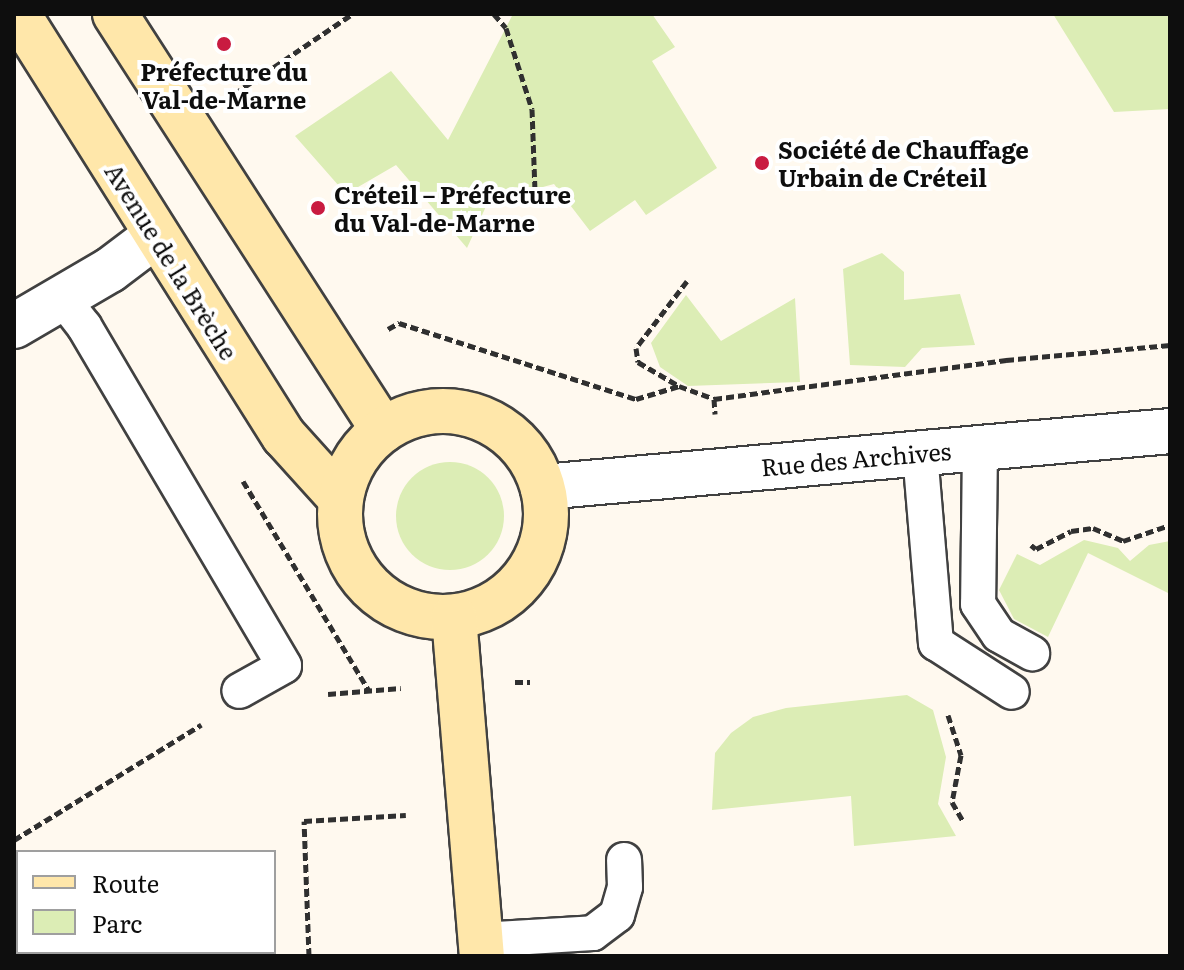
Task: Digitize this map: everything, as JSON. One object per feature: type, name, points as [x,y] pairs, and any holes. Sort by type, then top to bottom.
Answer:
[{"type":"street","name":"Avenue de la Brèche","points":[[18,14],[155,236],[284,436],[340,498]]},
{"type":"street","points":[[115,14],[383,430]]},
{"type":"street","points":[[14,326],[155,236]]},
{"type":"street","points":[[445,411],[478,417],[514,441],[529,457],[543,487],[546,522],[537,557],[517,587],[488,608],[454,617],[421,616],[390,603],[365,582],[347,555],[340,498],[363,449],[383,430],[412,416],[445,411]]},
{"type":"street","name":"Rue des Archives","points":[[543,487],[1170,431]]},
{"type":"street","points":[[454,617],[481,948]]},
{"type":"lane","points":[[62,298],[84,326],[284,666],[239,691]]},
{"type":"lane","points":[[980,447],[978,604],[999,635],[1032,653]]},
{"type":"lane","points":[[920,453],[936,643],[1012,692]]},
{"type":"lane","points":[[481,948],[593,933],[617,915],[625,887],[624,860]]},
{"type":"path","points":[[187,126],[352,14]]},
{"type":"path","points":[[494,14],[506,28],[532,109],[535,189]]},
{"type":"path","points":[[687,281],[636,348],[638,362],[714,399],[1006,360],[1170,345]]},
{"type":"path","points":[[714,399],[716,417]]},
{"type":"path","points":[[240,477],[369,691]]},
{"type":"path","points":[[1021,539],[1036,549],[1071,531],[1093,528],[1123,541],[1170,525]]},
{"type":"path","points":[[311,695],[459,683],[530,682]]},
{"type":"path","points":[[944,701],[961,755],[952,802],[963,821]]},
{"type":"path","points":[[14,840],[213,717]]},
{"type":"path","points":[[309,956],[304,821],[406,815]]},
{"type":"green space","points":[[513,14],[652,14],[675,47],[652,61],[717,168],[646,215],[635,200],[590,231],[554,184],[488,202],[467,248],[396,165],[346,194],[295,136],[391,71],[448,140]]},
{"type":"green space","points":[[1053,14],[1170,14],[1170,109],[1114,112]]},
{"type":"green space","points":[[882,253],[904,272],[904,300],[960,294],[975,345],[922,348],[905,367],[850,365],[843,269]]},
{"type":"green space","points":[[686,295],[721,341],[795,298],[800,382],[688,386],[660,367],[651,343]]},
{"type":"green space","points":[[450,462],[471,466],[488,478],[500,495],[504,516],[500,537],[488,554],[471,566],[450,570],[429,566],[412,554],[400,537],[396,516],[400,495],[412,478],[429,466]]},
{"type":"green space","points":[[1084,540],[1118,548],[1130,561],[1149,545],[1170,541],[1170,594],[1088,553],[1048,637],[1014,619],[999,590],[1017,554],[1040,565]]},
{"type":"green space","points":[[907,695],[933,710],[946,757],[938,804],[956,836],[854,846],[851,796],[712,810],[715,753],[731,733],[753,717],[786,708]]},
{"type":"place","name":"Préfecture du Val-de-Marne","points":[[224,44]]},
{"type":"place","name":"Société de Chauffage Urbain de Créteil","points":[[762,163]]},
{"type":"place","name":"Créteil – Préfecture du Val-de-Marne","points":[[318,208]]}]
